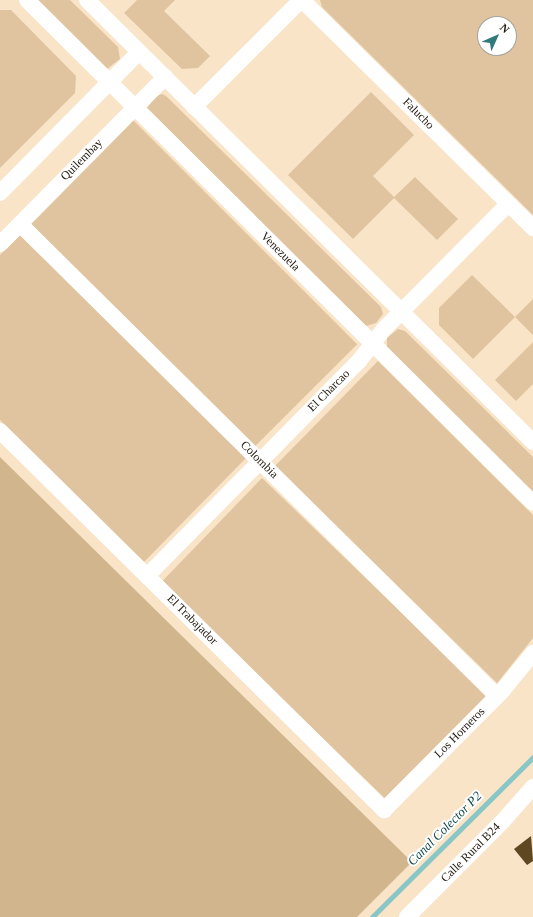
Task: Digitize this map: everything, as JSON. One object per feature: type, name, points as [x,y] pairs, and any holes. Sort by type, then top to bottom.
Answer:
[{"type":"street","name":"Venezuela","points":[[26,0],[533,504]]},
{"type":"street","points":[[87,0],[533,442]]},
{"type":"street","points":[[194,107],[301,0]]},
{"type":"street","name":"Falucho","points":[[301,0],[533,228]]},
{"type":"street","points":[[0,193],[139,52]]},
{"type":"street","name":"Quilembay","points":[[0,244],[165,77]]},
{"type":"street","name":"El Charcao","points":[[147,576],[359,361],[401,312],[508,204]]},
{"type":"street","name":"Colombia","points":[[20,224],[497,696]]},
{"type":"street","name":"El Trabajador","points":[[0,431],[384,810]]},
{"type":"street","name":"Los Horneros","points":[[384,810],[497,696],[533,653]]},
{"type":"street","name":"Calle Rural B24","points":[[407,917],[502,822],[533,787]]},
{"type":"shaded area","points":[[35,0],[70,0],[118,47],[120,59],[107,69]]},
{"type":"shaded area","points":[[137,0],[175,0],[164,11],[210,56],[198,68],[182,69],[124,13]]},
{"type":"shaded area","points":[[320,0],[533,0],[533,215],[322,7]]},
{"type":"shaded area","points":[[0,10],[11,10],[76,76],[75,93],[0,168]]},
{"type":"shaded area","points":[[371,92],[414,135],[373,176],[394,197],[415,177],[458,219],[437,240],[394,198],[353,239],[288,175]]},
{"type":"shaded area","points":[[162,94],[166,96],[381,307],[383,314],[376,323],[366,326],[147,108],[156,96]]},
{"type":"shaded area","points":[[133,120],[357,344],[254,447],[30,223]]},
{"type":"shaded area","points":[[20,235],[246,458],[144,562],[0,420],[0,255]]},
{"type":"shaded area","points":[[472,275],[515,317],[473,359],[439,325],[439,308]]},
{"type":"shaded area","points":[[533,299],[533,335],[515,317]]},
{"type":"shaded area","points":[[398,329],[405,331],[533,457],[533,493],[387,348],[387,338]]},
{"type":"shaded area","points":[[533,342],[533,384],[516,401],[495,380]]},
{"type":"shaded area","points":[[378,361],[533,515],[533,638],[497,683],[275,466]]},
{"type":"shaded area","points":[[0,457],[412,862],[357,917],[0,917]]},
{"type":"shaded area","points":[[262,478],[488,696],[387,800],[161,582]]},
{"type":"building","points":[[531,836],[533,861],[527,865],[514,849]]},
{"type":"waterway","name":"Canal Colector P2","points":[[372,917],[533,757]]}]
